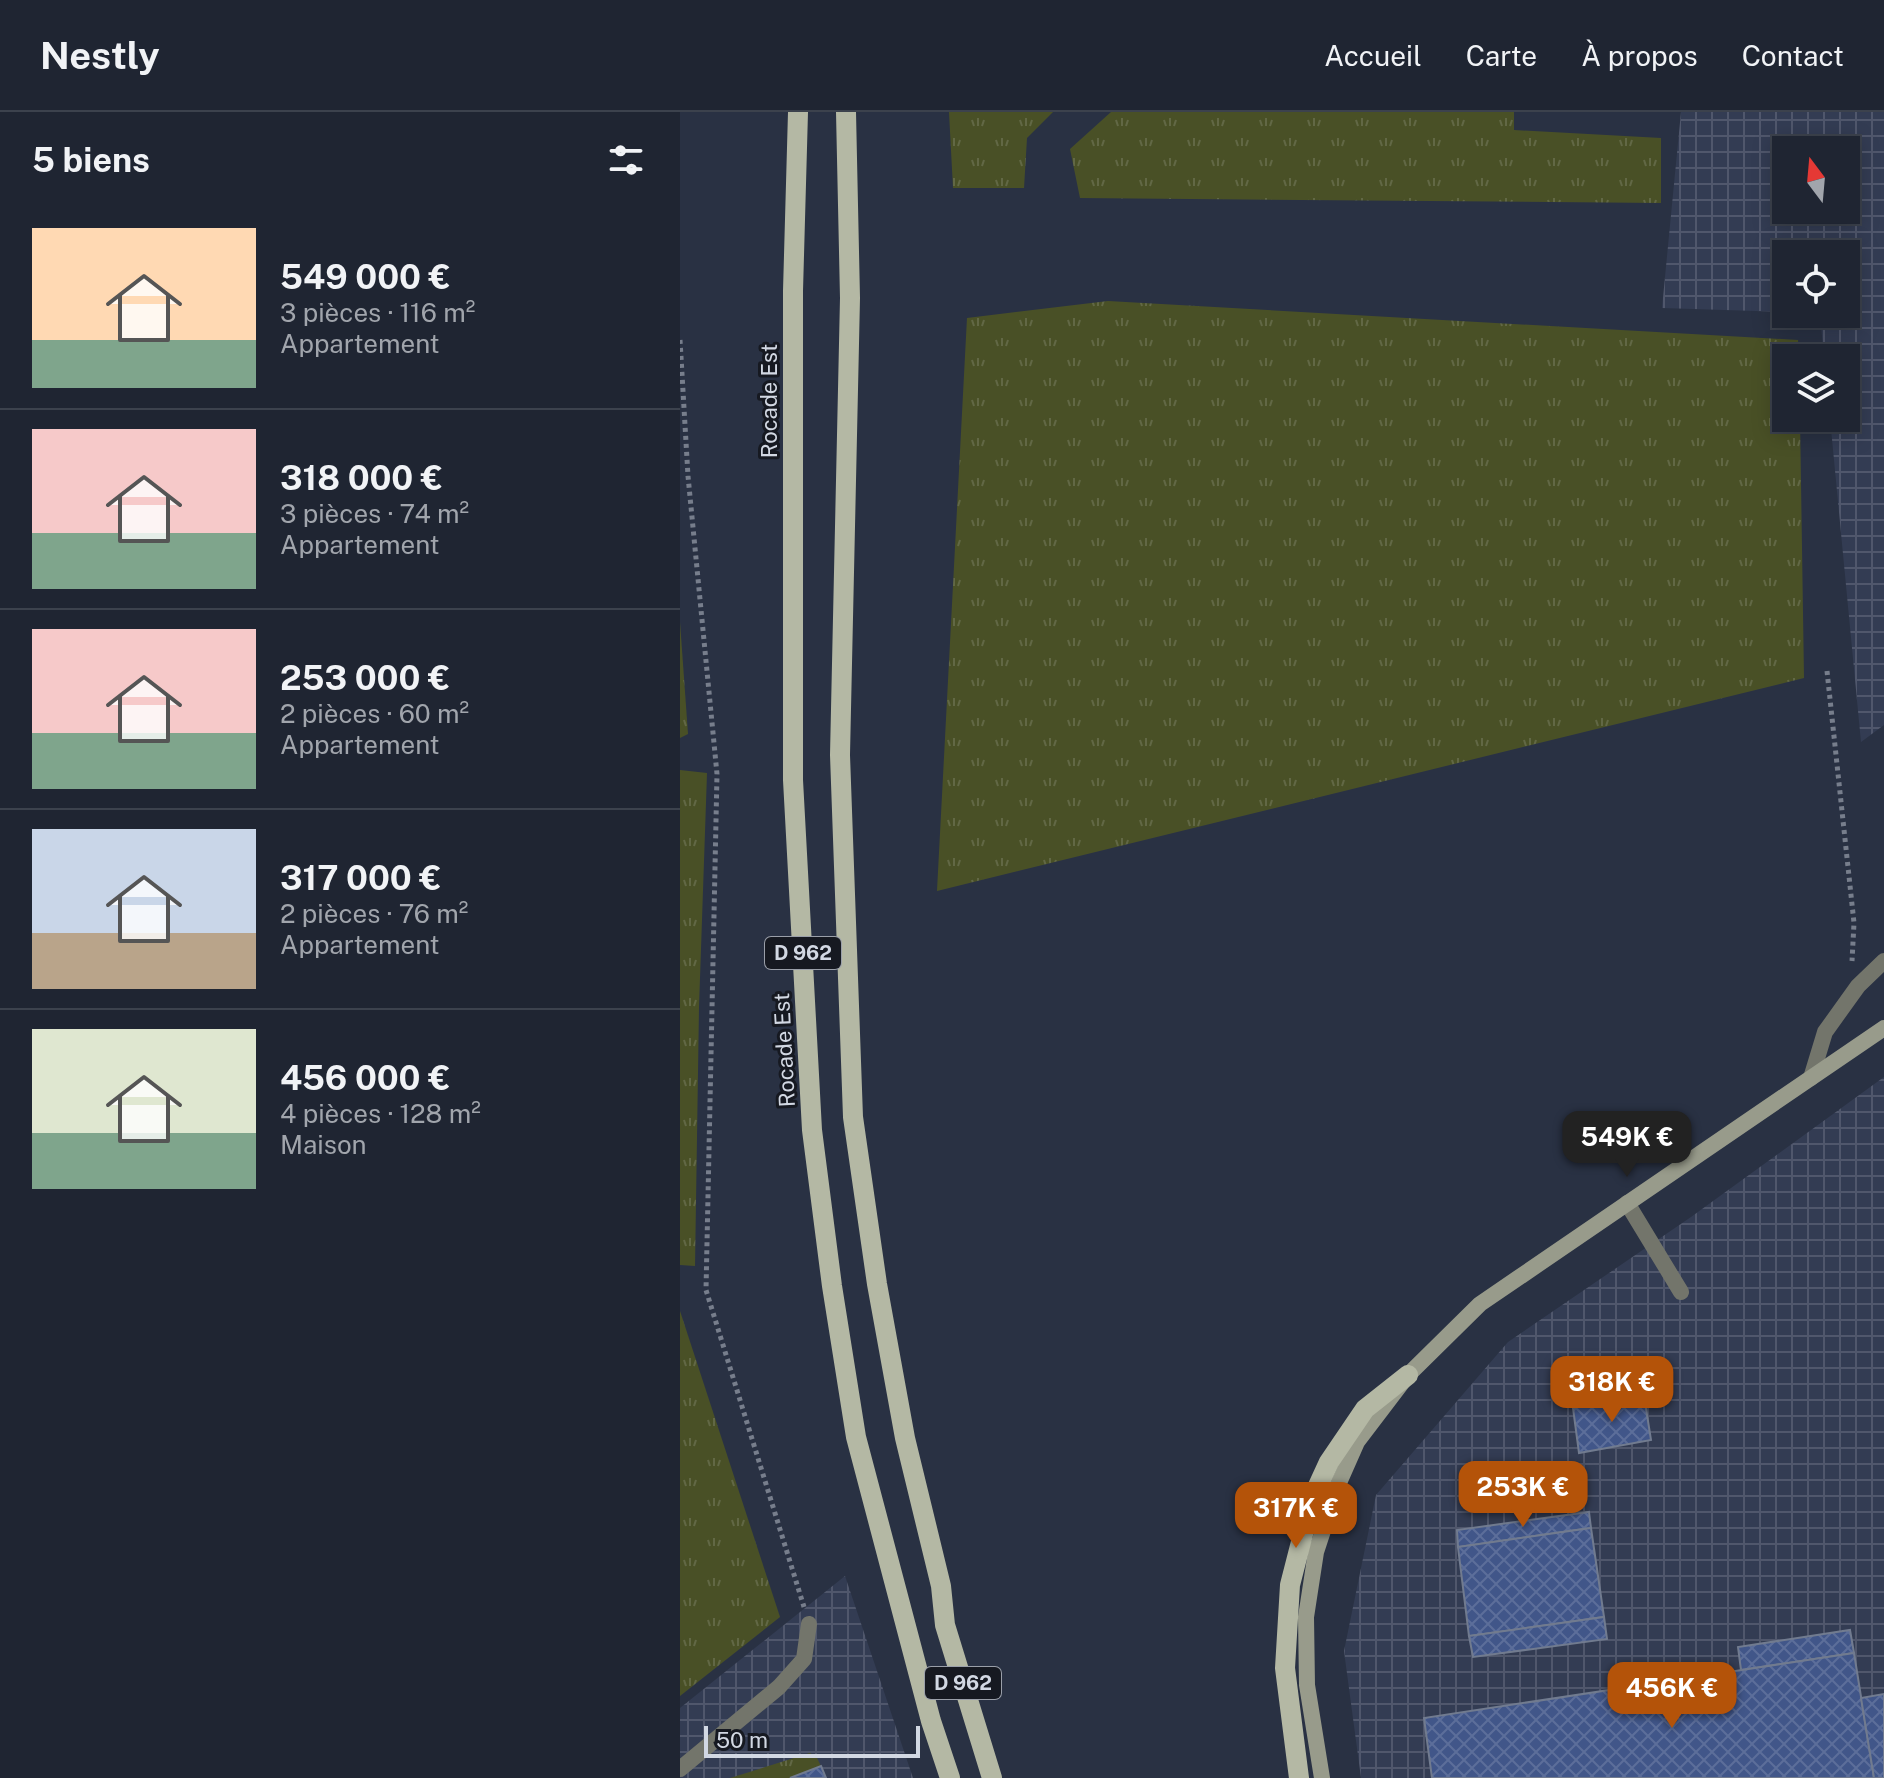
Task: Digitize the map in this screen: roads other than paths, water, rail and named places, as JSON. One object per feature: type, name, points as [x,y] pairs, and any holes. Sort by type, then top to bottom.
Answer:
[{"type":"main road","name":"Rocade Est","points":[[798,112],[793,291],[793,780],[812,1130],[856,1437],[931,1721],[950,1778]]},
{"type":"main road","name":"D 962","points":[[846,112],[850,298],[840,755],[853,1117],[877,1284],[905,1438],[941,1586],[945,1625],[992,1778]]},
{"type":"main road","points":[[1299,1778],[1285,1668],[1290,1585],[1312,1499],[1329,1462],[1365,1409],[1408,1375],[1480,1304],[1884,1028]]},
{"type":"main road","points":[[1322,1778],[1307,1685],[1306,1617],[1316,1552],[1338,1485],[1357,1442],[1408,1375]]},
{"type":"main road","points":[[941,1586],[958,1620],[1006,1778]]},
{"type":"street","points":[[1811,1078],[1825,1032],[1858,986],[1884,961]]},
{"type":"street","points":[[1627,1203],[1681,1292]]},
{"type":"street","points":[[680,1769],[779,1687],[804,1659],[809,1624]]}]
